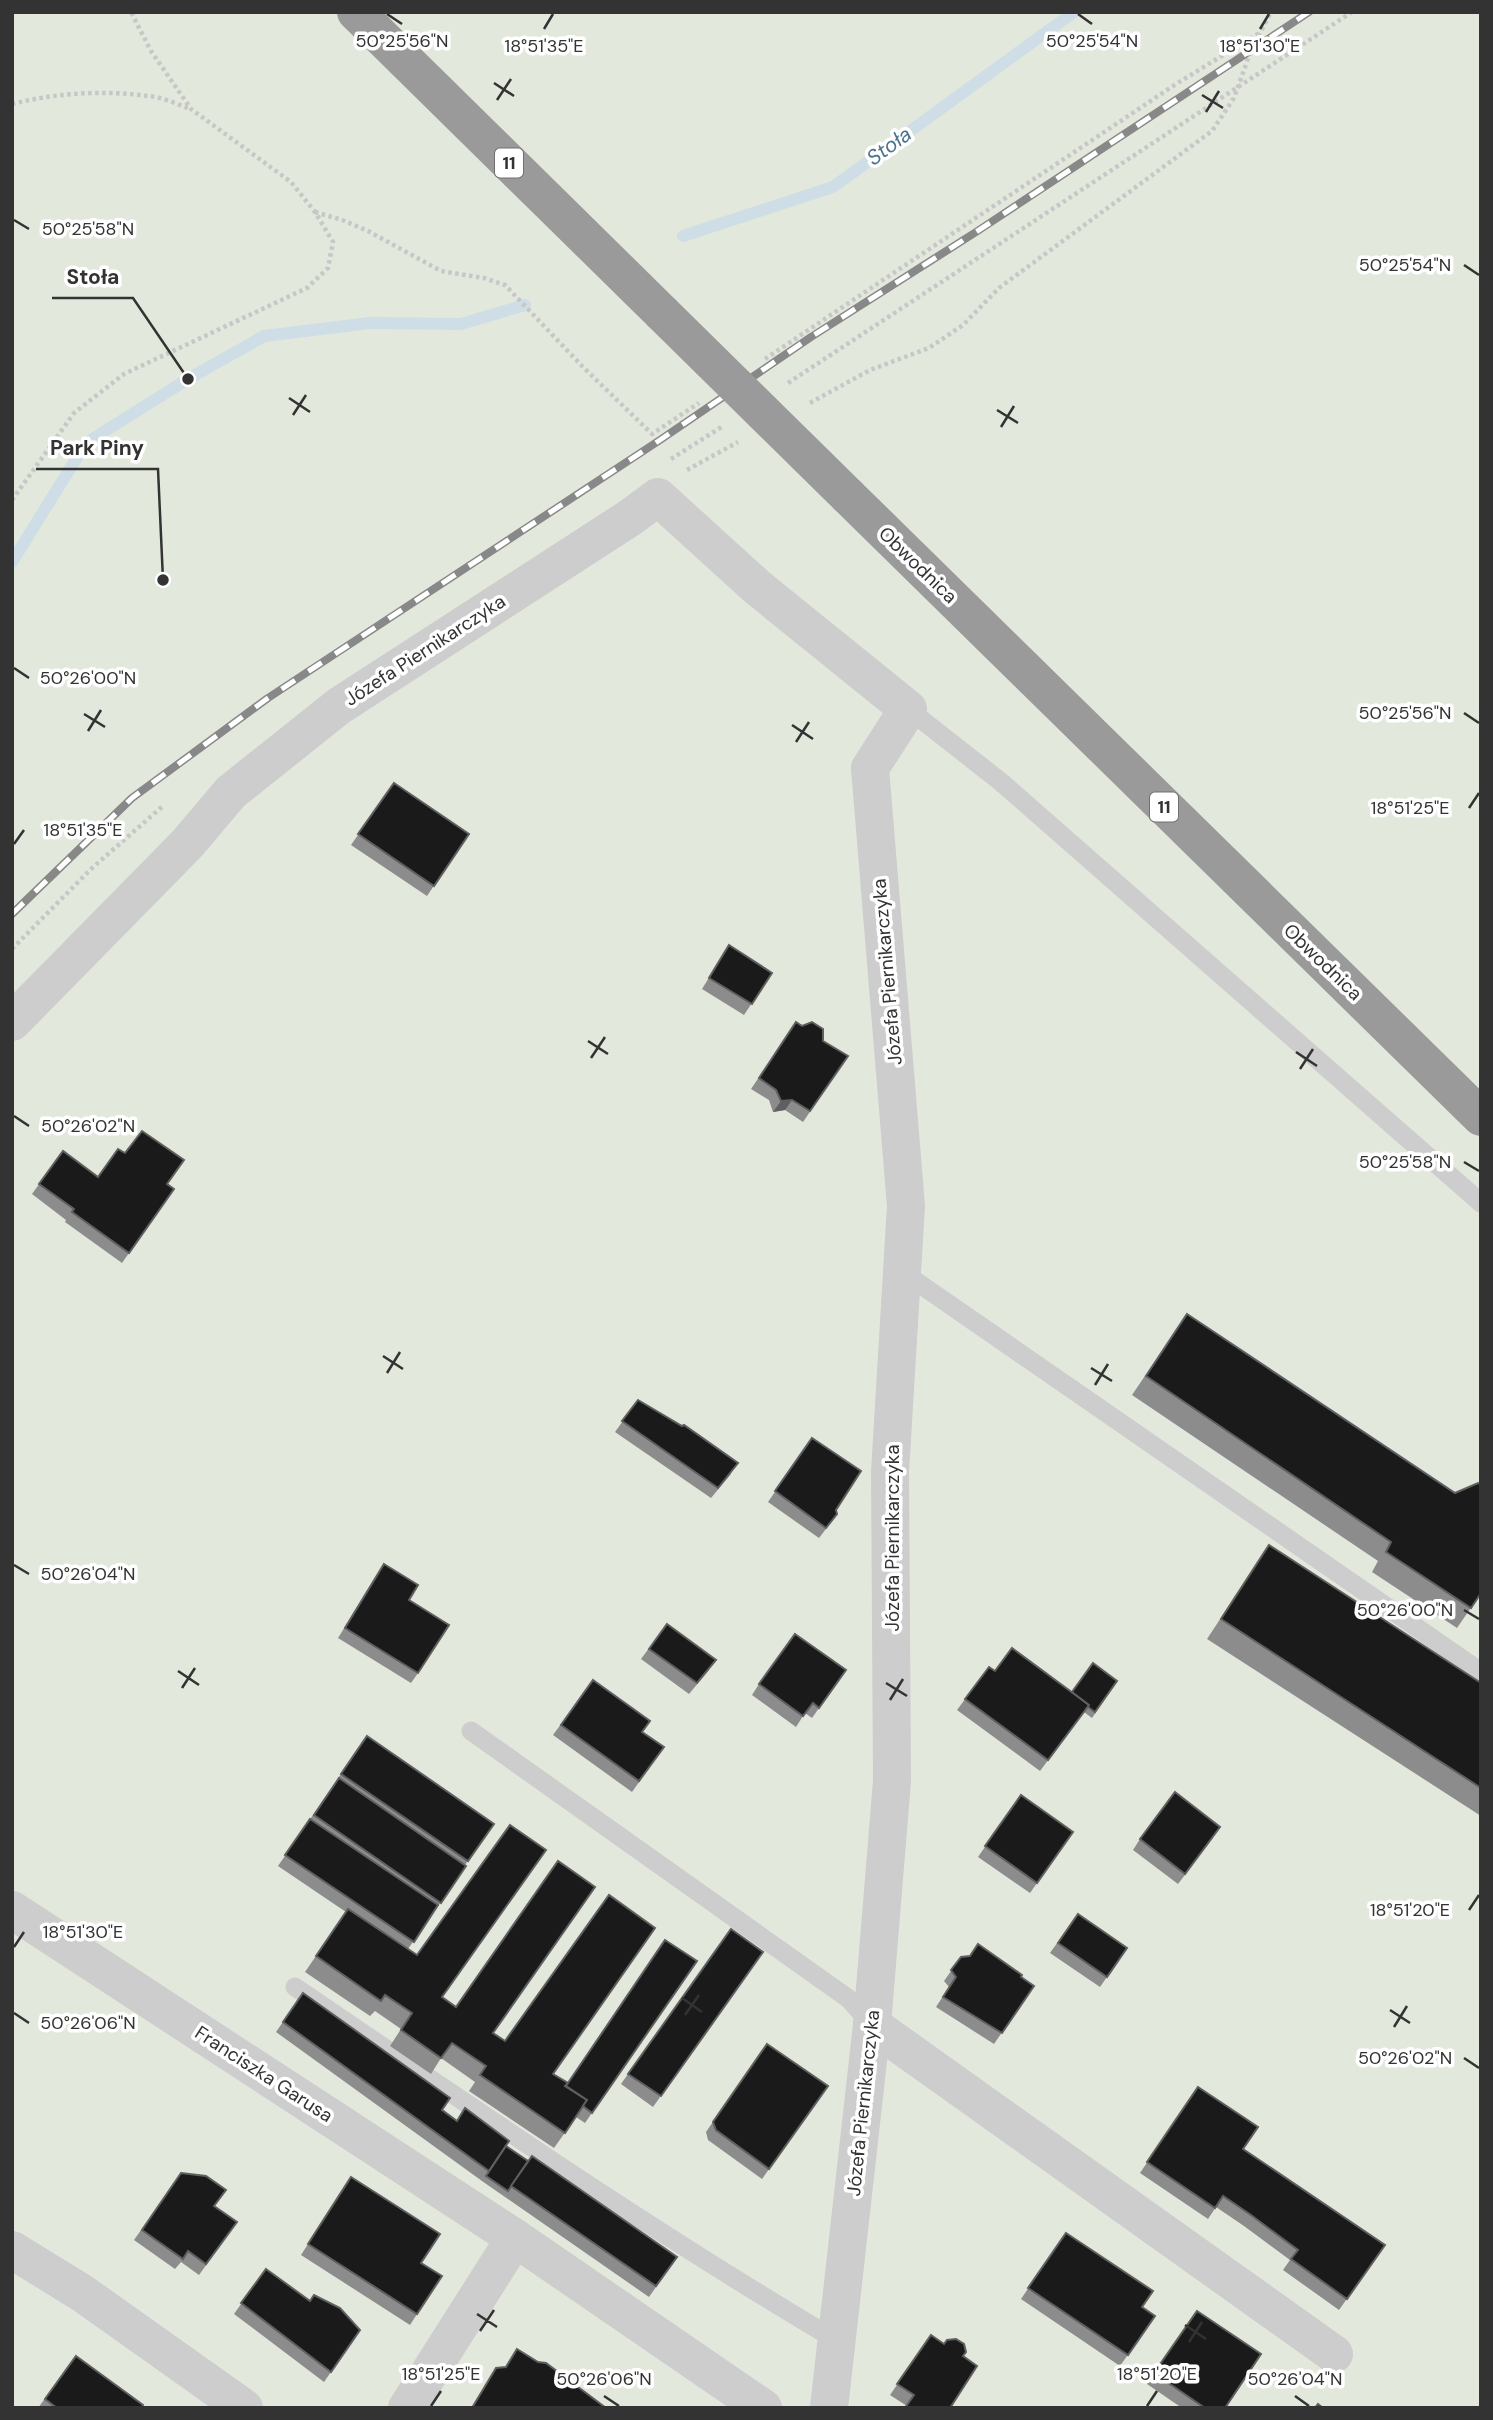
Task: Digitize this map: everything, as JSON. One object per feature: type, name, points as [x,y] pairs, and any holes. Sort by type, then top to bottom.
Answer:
[{"type":"highway","name":"Obwodnica","points":[[356,12],[1481,1117]]},
{"type":"street","points":[[659,496],[757,587],[908,709]]},
{"type":"street","name":"Józefa Piernikarczyka","points":[[12,1022],[187,844],[232,792],[339,706],[631,517],[659,496]]},
{"type":"street","name":"Józefa Piernikarczyka","points":[[829,2408],[872,2025],[892,1781],[890,1472],[906,1206],[870,768],[908,709]]},
{"type":"street","name":"Franciszka Garusa","points":[[12,1910],[515,2238],[763,2408]]},
{"type":"street","points":[[872,2025],[1334,2354]]},
{"type":"street","points":[[407,2408],[515,2238]]},
{"type":"street","points":[[12,2250],[82,2293],[244,2408]]},
{"type":"lane","points":[[908,709],[1001,782],[1481,1203]]},
{"type":"lane","points":[[901,1270],[1481,1672]]},
{"type":"lane","points":[[471,1731],[849,1999],[872,2025]]},
{"type":"lane","points":[[295,1987],[527,2145],[836,2340]]},
{"type":"path","points":[[131,12],[151,51],[191,109]]},
{"type":"path","points":[[809,404],[870,370],[929,348],[963,325],[999,288],[1212,131],[1238,88],[1251,50],[1270,12]]},
{"type":"path","points":[[985,253],[1352,12]]},
{"type":"path","points":[[755,366],[1176,83],[1261,32]]},
{"type":"path","points":[[12,104],[34,98],[101,93],[151,96],[191,109],[291,182],[315,212],[333,242],[328,268],[307,288],[124,374],[74,413],[12,500]]},
{"type":"path","points":[[315,212],[368,231],[441,271],[484,278],[505,285],[652,435],[709,396]]},
{"type":"path","points":[[659,496],[686,471],[747,437]]},
{"type":"path","points":[[12,949],[91,869],[152,814]]},
{"type":"shaded area","points":[[12,12],[1481,12],[1481,2408],[12,2408]]},
{"type":"building","points":[[394,783],[469,834],[434,886],[358,834]]},
{"type":"building","points":[[729,945],[772,973],[752,1004],[709,978]]},
{"type":"building","points":[[796,1022],[802,1026],[812,1022],[823,1029],[823,1041],[848,1056],[810,1111],[792,1100],[781,1101],[776,1090],[759,1078]]},
{"type":"building","points":[[142,1131],[184,1160],[167,1184],[174,1189],[129,1253],[72,1212],[74,1209],[39,1184],[63,1151],[98,1177],[118,1149],[125,1153]]},
{"type":"building","points":[[1187,1314],[1455,1493],[1481,1484],[1481,1593],[1471,1608],[1386,1552],[1391,1542],[1146,1376]]},
{"type":"building","points":[[638,1400],[684,1425],[738,1463],[718,1488],[622,1421]]},
{"type":"building","points":[[812,1438],[861,1471],[826,1528],[775,1491]]},
{"type":"building","points":[[1269,1545],[1481,1683],[1481,1788],[1221,1619]]},
{"type":"building","points":[[384,1564],[418,1585],[409,1600],[449,1625],[418,1673],[345,1628]]},
{"type":"building","points":[[667,1624],[716,1660],[697,1683],[649,1649]]},
{"type":"building","points":[[795,1634],[846,1670],[819,1708],[813,1703],[803,1716],[759,1684]]},
{"type":"building","points":[[1012,1648],[1089,1705],[1048,1760],[965,1699],[989,1667],[995,1671]]},
{"type":"building","points":[[1093,1663],[1117,1681],[1095,1712],[1072,1692]]},
{"type":"building","points":[[593,1680],[650,1721],[642,1732],[664,1747],[639,1781],[561,1725]]},
{"type":"building","points":[[367,1736],[494,1824],[468,1861],[341,1774]]},
{"type":"building","points":[[339,1778],[466,1866],[441,1903],[314,1815]]},
{"type":"building","points":[[1175,1792],[1220,1827],[1185,1874],[1140,1839]]},
{"type":"building","points":[[1021,1795],[1073,1832],[1037,1883],[985,1846]]},
{"type":"building","points":[[310,1819],[438,1905],[414,1942],[285,1855]]},
{"type":"building","points":[[510,1825],[546,1850],[442,1997],[456,2007],[558,1861],[595,1887],[493,2033],[505,2041],[609,1895],[655,1928],[553,2074],[568,2083],[565,2086],[587,2100],[565,2133],[480,2075],[486,2066],[452,2043],[441,2058],[401,2030],[412,2013],[385,1995],[381,2001],[316,1956],[348,1909],[417,1955]]},
{"type":"building","points":[[1078,1914],[1127,1948],[1107,1977],[1058,1943]]},
{"type":"building","points":[[731,1929],[763,1952],[661,2096],[628,2074]]},
{"type":"building","points":[[665,1940],[697,1961],[592,2113],[583,2106],[587,2100],[566,2086]]},
{"type":"building","points":[[978,1944],[1034,1986],[1002,2033],[943,1997],[956,1977],[951,1970],[961,1957],[970,1956]]},
{"type":"building","points":[[303,1993],[450,2098],[442,2110],[457,2121],[465,2108],[509,2141],[489,2171],[283,2022]]},
{"type":"building","points":[[767,2044],[828,2086],[769,2169],[716,2130],[713,2122]]},
{"type":"building","points":[[1198,2087],[1258,2127],[1243,2149],[1385,2245],[1347,2299],[1291,2259],[1298,2250],[1251,2215],[1223,2196],[1215,2208],[1147,2162]]},
{"type":"building","points":[[506,2146],[528,2161],[508,2191],[486,2176]]},
{"type":"building","points":[[532,2156],[677,2257],[656,2286],[511,2186]]},
{"type":"building","points":[[181,2173],[206,2176],[226,2190],[214,2206],[237,2222],[206,2264],[188,2251],[183,2259],[142,2230]]},
{"type":"building","points":[[351,2177],[440,2234],[421,2263],[442,2276],[417,2314],[308,2244]]},
{"type":"building","points":[[1066,2233],[1153,2291],[1142,2307],[1155,2316],[1128,2355],[1028,2288]]},
{"type":"building","points":[[266,2269],[310,2301],[314,2295],[340,2308],[360,2330],[331,2372],[241,2303]]},
{"type":"building","points":[[1197,2311],[1261,2354],[1225,2408],[1205,2408],[1154,2373]]},
{"type":"building","points":[[931,2335],[944,2344],[947,2340],[956,2339],[964,2344],[966,2352],[963,2356],[977,2366],[950,2408],[905,2408],[914,2395],[897,2384]]},
{"type":"building","points":[[517,2349],[538,2362],[546,2363],[606,2408],[472,2408],[496,2368],[506,2367]]},
{"type":"building","points":[[76,2356],[143,2405],[141,2408],[57,2408],[45,2399]]},
{"type":"waterway","name":"Stoła","points":[[683,236],[833,187],[1074,12]]},
{"type":"waterway","name":"Stoła","points":[[12,562],[86,443],[188,379],[264,336],[370,323],[461,324],[525,305]]},
{"type":"railway","points":[[12,914],[132,798],[268,698],[660,440],[811,337],[976,232],[1309,12]]},
{"type":"place","name":"Stoła","points":[[188,379]]},
{"type":"place","name":"Park Piny","points":[[163,580]]}]
